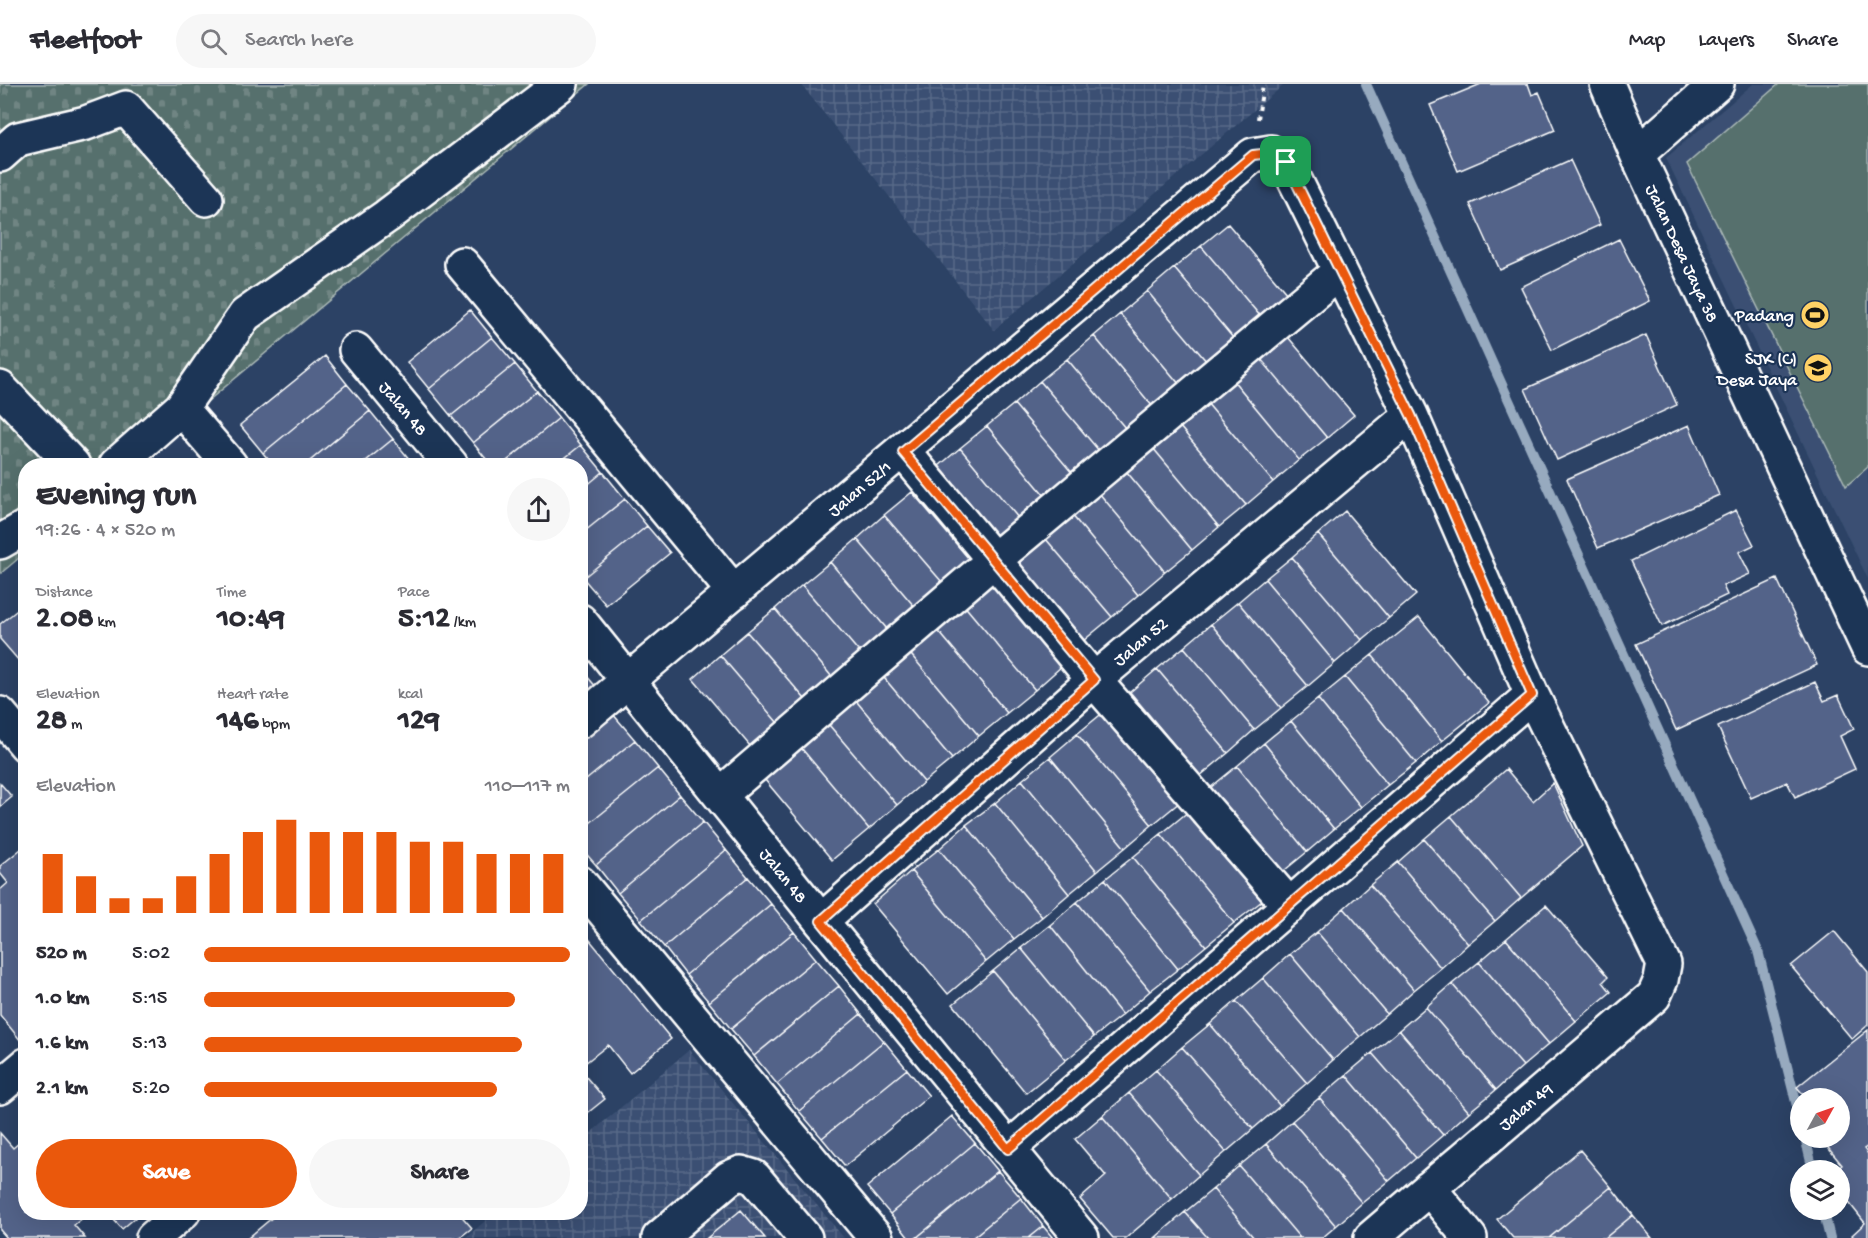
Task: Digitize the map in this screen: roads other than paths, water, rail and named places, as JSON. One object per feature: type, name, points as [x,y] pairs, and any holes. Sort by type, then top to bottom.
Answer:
[{"type":"street","points":[[124,458],[182,408],[245,315],[387,216],[561,84]]},
{"type":"street","name":"Jalan Desa Jaya 38","points":[[1607,84],[1637,154],[1868,648]]},
{"type":"street","points":[[1637,154],[1717,84]]},
{"type":"street","points":[[0,154],[18,140],[86,123],[126,108],[206,199]]},
{"type":"street","name":"Jalan 52/1","points":[[588,714],[903,452],[1253,155],[1271,153],[1286,162],[1340,271]]},
{"type":"street","points":[[462,264],[734,592]]},
{"type":"street","points":[[720,795],[994,560],[1340,271],[1411,415],[1532,695],[1008,1149]]},
{"type":"street","name":"Jalan 48","points":[[356,351],[445,458]]},
{"type":"street","points":[[0,388],[66,458]]},
{"type":"street","points":[[182,408],[224,458]]},
{"type":"street","name":"Jalan 52","points":[[821,921],[1094,680],[1411,415]]},
{"type":"street","points":[[903,452],[1094,680],[1290,906]]},
{"type":"street","points":[[0,542],[18,532]]},
{"type":"street","name":"Jalan 48","points":[[588,631],[821,921],[1082,1238]]},
{"type":"street","name":"Jalan 49","points":[[1371,1238],[1654,996],[1661,980],[1664,964],[1532,695]]},
{"type":"street","points":[[0,714],[18,735]]},
{"type":"street","points":[[588,893],[876,1238]]},
{"type":"street","points":[[0,1087],[18,1072]]},
{"type":"street","points":[[659,1238],[729,1178],[741,1173],[754,1177],[805,1238]]},
{"type":"street","points":[[1429,1188],[1470,1238]]},
{"type":"street","points":[[153,1238],[174,1220]]},
{"type":"waterway","points":[[1366,84],[1758,951],[1792,1088]]},
{"type":"waterway","points":[[1808,1148],[1811,1160]]},
{"type":"waterway","points":[[1826,1220],[1830,1238]]},
{"type":"place","name":"Padang","points":[[1815,315]]},
{"type":"place","name":"SJK (C) Desa Jaya","points":[[1818,368]]}]
